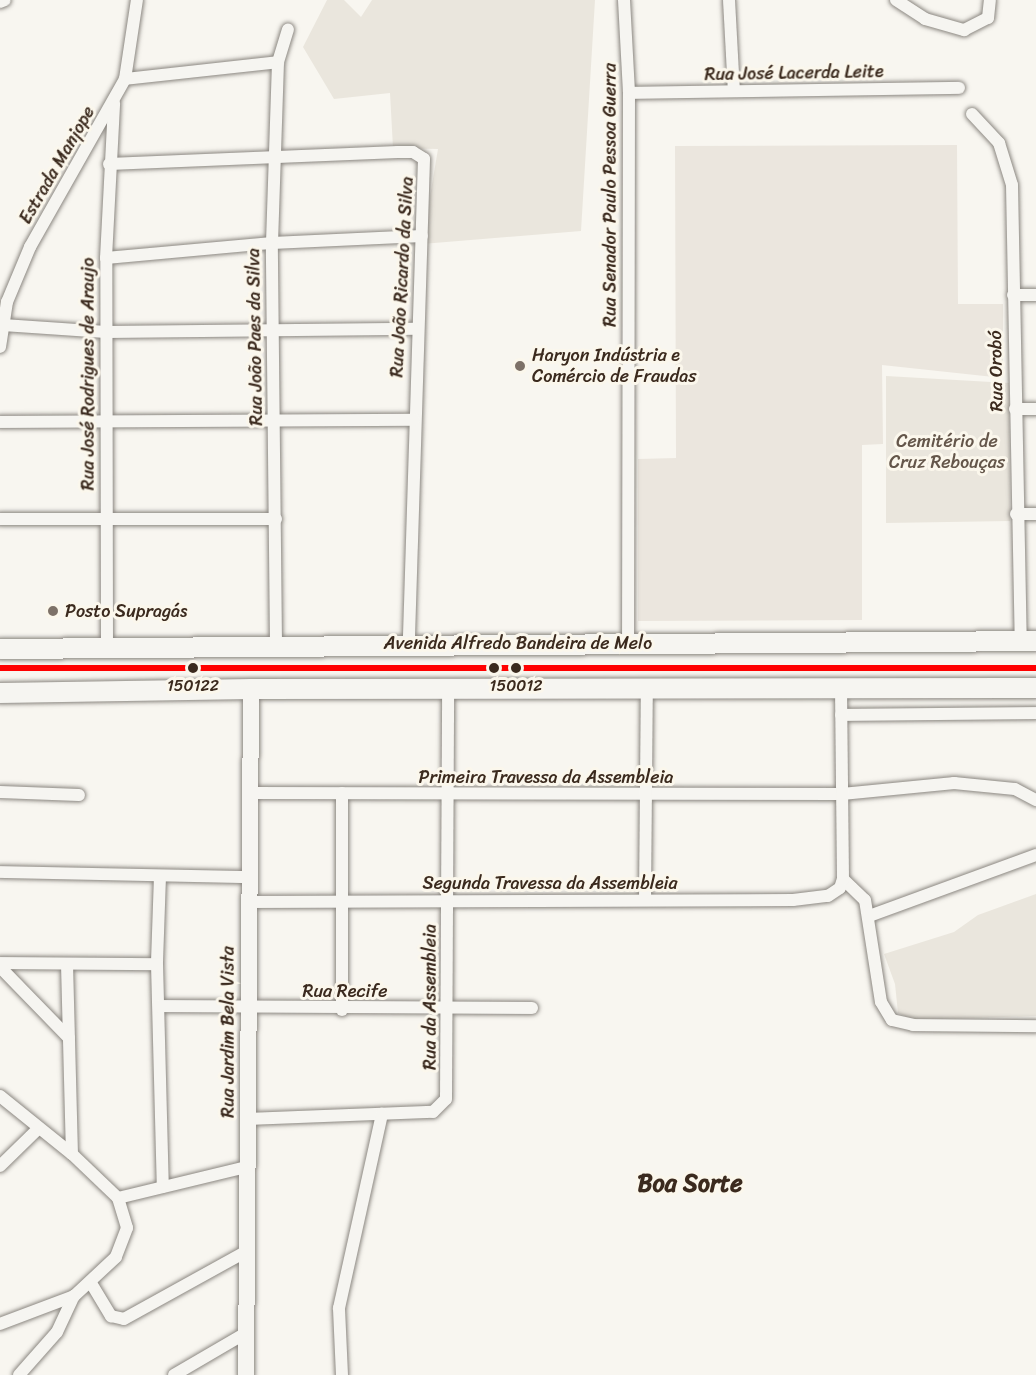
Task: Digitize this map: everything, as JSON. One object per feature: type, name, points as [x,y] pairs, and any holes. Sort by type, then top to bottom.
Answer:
[{"type":"highway","name":"Avenida Alfredo Bandeira de Melo","points":[[0,649],[276,644],[1028,641]]},
{"type":"highway","points":[[0,693],[251,689],[647,691],[1036,688]]},
{"type":"main road","name":"Rua Jardim Bela Vista","points":[[246,1375],[246,1167],[250,1009],[247,877],[251,689]]},
{"type":"street","points":[[0,2],[5,0]]},
{"type":"street","name":"Estrada Manjope","points":[[0,347],[7,302],[30,247],[114,103],[125,79],[137,0]]},
{"type":"street","name":"Rua Senador Paulo Pessoa Guerra","points":[[624,0],[629,93],[628,643]]},
{"type":"street","points":[[729,0],[734,92]]},
{"type":"street","points":[[896,0],[925,19],[964,30],[988,18],[990,0]]},
{"type":"street","name":"Rua João Paes da Silva","points":[[276,644],[272,243],[277,157],[278,62],[288,30]]},
{"type":"street","points":[[125,79],[278,62]]},
{"type":"street","name":"Rua José Lacerda Leite","points":[[629,93],[959,88]]},
{"type":"street","name":"Rua José Rodrigues de Araujo","points":[[107,646],[106,258],[109,164],[114,103]]},
{"type":"street","name":"Rua Orobó","points":[[972,114],[993,134],[1010,172],[1016,514],[1028,641]]},
{"type":"street","name":"Rua João Ricardo da Silva","points":[[109,164],[398,152],[420,155],[426,166],[417,329],[409,643]]},
{"type":"street","points":[[106,258],[272,243],[422,236]]},
{"type":"street","points":[[1013,295],[1036,295]]},
{"type":"street","points":[[3,325],[106,332],[417,329]]},
{"type":"street","points":[[1015,409],[1036,409]]},
{"type":"street","points":[[0,422],[414,420]]},
{"type":"street","points":[[1016,514],[1036,514]]},
{"type":"street","points":[[0,519],[276,519]]},
{"type":"street","points":[[841,689],[843,879],[859,892],[869,916],[881,1002],[892,1020],[913,1025],[1036,1026]]},
{"type":"street","name":"Rua da Assembleia","points":[[247,1119],[433,1112],[443,1104],[448,1087],[450,795],[448,691]]},
{"type":"street","points":[[645,900],[647,691]]},
{"type":"street","points":[[841,715],[1036,713]]},
{"type":"street","name":"Primeira Travessa da Assembleia","points":[[250,793],[842,794],[991,783],[1015,789],[1036,800]]},
{"type":"street","points":[[0,792],[79,795]]},
{"type":"street","points":[[342,793],[342,1010]]},
{"type":"street","points":[[869,916],[1036,855]]},
{"type":"street","points":[[0,872],[247,877]]},
{"type":"street","points":[[160,876],[157,964],[163,1187]]},
{"type":"street","name":"Segunda Travessa da Assembleia","points":[[248,902],[818,899],[836,892],[843,879]]},
{"type":"street","points":[[66,964],[72,1154]]},
{"type":"street","points":[[0,965],[157,964]]},
{"type":"street","points":[[0,965],[69,1038]]},
{"type":"street","name":"Rua Recife","points":[[159,1006],[342,1010],[532,1008]]},
{"type":"street","points":[[0,1096],[72,1154],[118,1198],[126,1219],[123,1247],[91,1282],[74,1296],[0,1324]]},
{"type":"street","points":[[342,1375],[339,1308],[381,1114]]},
{"type":"street","points":[[0,1166],[39,1128]]},
{"type":"street","points":[[118,1198],[246,1167]]},
{"type":"street","points":[[91,1282],[111,1316],[124,1319],[247,1251]]},
{"type":"street","points":[[19,1375],[57,1332],[74,1296]]},
{"type":"street","points":[[174,1375],[246,1333]]},
{"type":"shaded area","points":[[957,145],[958,304],[1003,304],[1003,378],[882,365],[883,444],[862,445],[862,620],[638,621],[638,459],[676,458],[675,146]]},
{"type":"green space","points":[[327,0],[344,0],[361,17],[372,0],[595,0],[581,231],[422,244],[438,149],[393,148],[390,93],[334,99],[303,47]]},
{"type":"green space","name":"Cemitério de Cruz Rebouças","points":[[886,376],[1009,383],[1010,521],[886,523]]},
{"type":"green space","points":[[1036,894],[1036,1016],[913,1020],[898,1013],[895,984],[884,954],[954,932],[978,915]]},
{"type":"transit line","points":[[0,668],[1036,668]]},
{"type":"place","name":"Haryon Indústria e Comércio de Fraudas","points":[[520,366]]},
{"type":"place","name":"Posto Supragás","points":[[53,611]]},
{"type":"place","name":"150122","points":[[193,668]]},
{"type":"place","name":"150012","points":[[516,668]]},
{"type":"district","name":"Boa Sorte","points":[[690,1184]]}]
